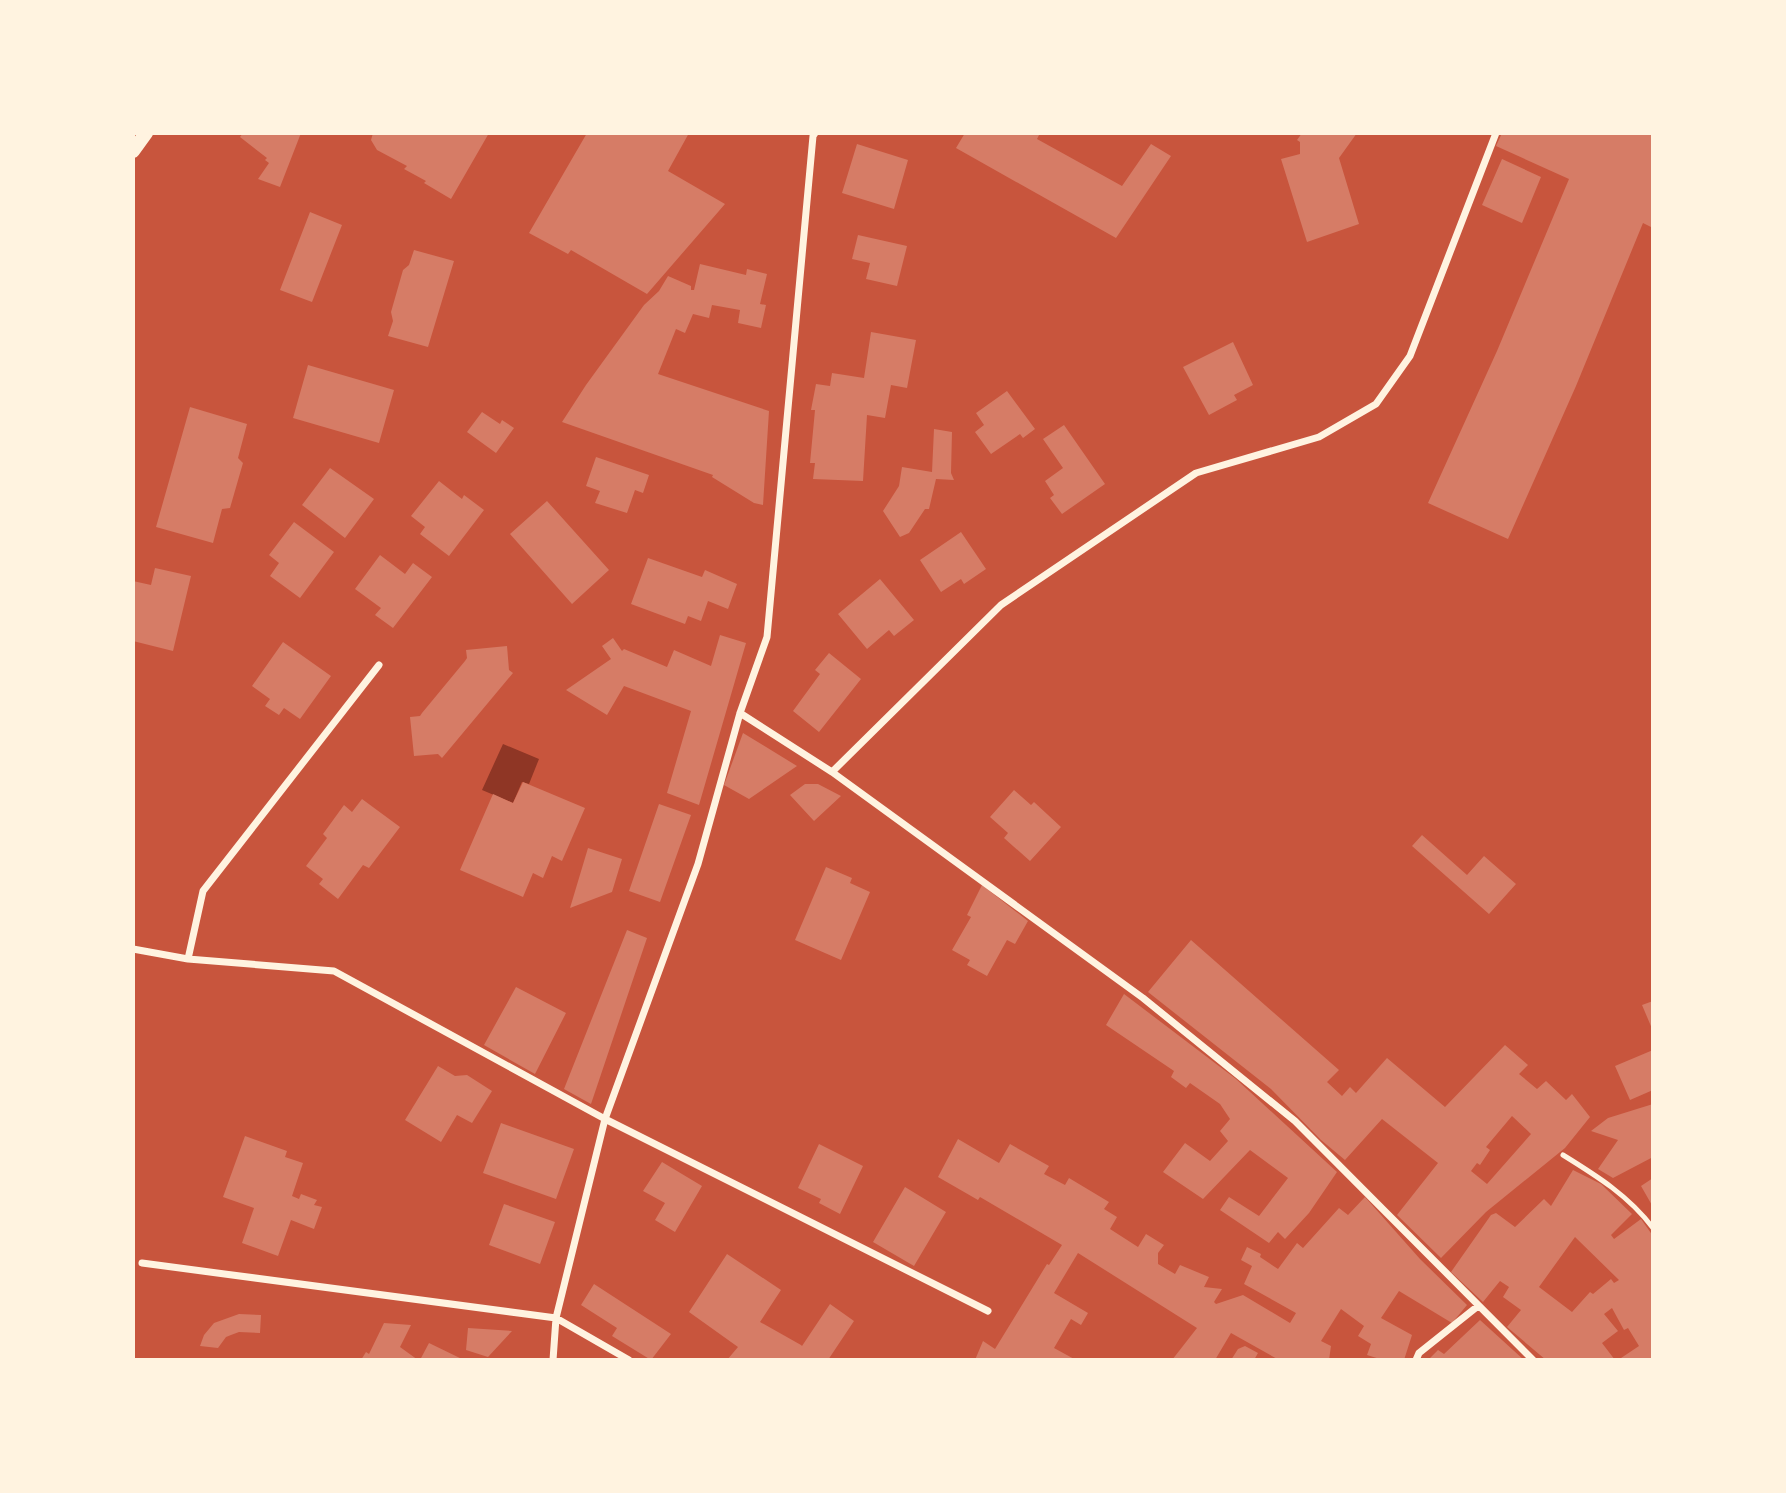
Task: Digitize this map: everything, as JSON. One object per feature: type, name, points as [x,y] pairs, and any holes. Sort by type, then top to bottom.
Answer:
[{"type":"main road","points":[[133,151],[146,133]]},
{"type":"street","points":[[553,1360],[556,1318],[605,1119],[698,864],[740,713],[767,637],[815,133]]},
{"type":"street","points":[[832,772],[1012,597],[1196,473],[1319,437],[1376,404],[1410,356],[1496,133]]},
{"type":"street","points":[[188,959],[204,891],[379,665]]},
{"type":"street","points":[[740,713],[832,772],[1143,998],[1295,1121],[1533,1360]]},
{"type":"street","points":[[133,949],[188,959],[334,971],[605,1119],[988,1311]]},
{"type":"street","points":[[142,1263],[556,1318],[629,1360]]},
{"type":"street","points":[[1416,1360],[1419,1353],[1478,1306]]},
{"type":"lane","points":[[1563,1155],[1605,1180],[1640,1212],[1653,1228]]},
{"type":"shaded area","points":[[503,744],[539,759],[529,784],[522,782],[513,803],[482,790]]},
{"type":"building","points":[[243,133],[301,133],[280,187],[258,179],[269,163],[265,160],[267,158],[240,137]]},
{"type":"building","points":[[373,133],[489,133],[451,199],[404,169],[407,166],[377,150],[371,140]]},
{"type":"building","points":[[587,133],[689,133],[668,171],[725,204],[647,294],[571,250],[568,254],[529,233]]},
{"type":"building","points":[[965,133],[1040,133],[1037,139],[1122,186],[1151,144],[1171,156],[1116,238],[956,148]]},
{"type":"building","points":[[1302,133],[1357,133],[1339,158],[1359,224],[1307,242],[1281,159],[1300,154],[1300,142],[1297,140]]},
{"type":"building","points":[[1502,133],[1653,133],[1653,228],[1643,223],[1576,386],[1508,539],[1428,503],[1497,351],[1569,179],[1496,146]]},
{"type":"building","points":[[857,144],[908,160],[894,209],[842,193]]},
{"type":"building","points":[[1502,159],[1541,177],[1522,223],[1482,205]]},
{"type":"building","points":[[310,212],[342,225],[312,302],[280,290]]},
{"type":"building","points":[[858,235],[907,246],[897,286],[866,279],[870,263],[852,259]]},
{"type":"building","points":[[414,250],[454,261],[428,347],[388,336],[393,321],[391,312],[403,270],[409,265]]},
{"type":"building","points":[[700,264],[746,275],[747,269],[767,274],[760,304],[766,305],[761,328],[738,323],[740,310],[712,305],[709,318],[693,314],[685,333],[676,329],[658,374],[769,411],[763,505],[754,503],[712,477],[713,475],[562,422],[644,305],[659,291],[668,276],[694,290]]},
{"type":"building","points":[[871,332],[916,340],[907,388],[891,385],[885,418],[867,415],[863,481],[813,479],[815,463],[810,463],[815,410],[811,410],[816,384],[830,386],[832,373],[864,378]]},
{"type":"building","points":[[1233,342],[1253,385],[1234,395],[1237,400],[1209,415],[1183,367]]},
{"type":"building","points":[[308,365],[394,390],[379,443],[293,418]]},
{"type":"building","points":[[1007,391],[1035,429],[1023,438],[1020,434],[991,454],[975,432],[984,425],[976,413]]},
{"type":"building","points":[[190,407],[247,424],[238,458],[243,463],[230,508],[222,509],[213,543],[156,527]]},
{"type":"building","points":[[482,412],[500,424],[502,420],[514,428],[496,453],[467,432]]},
{"type":"building","points":[[1064,425],[1105,484],[1062,514],[1050,498],[1054,495],[1045,481],[1063,468],[1043,439]]},
{"type":"building","points":[[934,429],[952,432],[951,473],[954,480],[936,479],[929,509],[925,509],[909,533],[900,537],[883,511],[899,486],[902,467],[932,472]]},
{"type":"building","points":[[596,457],[649,475],[643,493],[635,490],[627,513],[595,503],[600,491],[586,486]]},
{"type":"building","points":[[330,468],[374,499],[345,538],[302,505]]},
{"type":"building","points":[[439,481],[462,499],[464,495],[484,510],[449,556],[420,534],[425,527],[411,516]]},
{"type":"building","points":[[547,501],[609,570],[572,604],[510,534]]},
{"type":"building","points":[[294,522],[334,552],[300,598],[270,576],[279,563],[269,555]]},
{"type":"building","points":[[961,532],[986,569],[964,584],[961,579],[941,592],[920,560]]},
{"type":"building","points":[[380,555],[405,574],[413,563],[432,577],[393,628],[375,615],[381,608],[355,589]]},
{"type":"building","points":[[648,558],[702,577],[705,570],[737,584],[728,609],[708,601],[701,621],[688,616],[685,624],[631,604]]},
{"type":"building","points":[[155,568],[191,576],[173,651],[133,641],[133,581],[151,585]]},
{"type":"building","points":[[880,579],[914,620],[894,636],[889,630],[867,649],[838,614]]},
{"type":"building","points":[[720,635],[746,643],[699,805],[667,793],[691,711],[624,686],[607,715],[566,690],[611,659],[602,646],[613,638],[622,651],[624,649],[667,667],[674,650],[711,666]]},
{"type":"building","points":[[283,642],[331,676],[300,719],[284,708],[279,715],[265,706],[270,699],[252,686]]},
{"type":"building","points":[[507,646],[509,670],[513,673],[442,758],[438,754],[414,756],[410,717],[420,716],[465,661],[466,650]]},
{"type":"building","points":[[829,653],[861,679],[819,732],[793,711],[820,674],[815,670]]},
{"type":"building","points":[[743,733],[797,766],[749,799],[724,785]]},
{"type":"building","points":[[523,782],[585,808],[562,861],[552,856],[543,878],[533,873],[523,897],[460,870],[493,794],[513,803]]},
{"type":"building","points":[[805,784],[818,784],[841,796],[814,821],[790,795]]},
{"type":"building","points":[[1014,790],[1031,805],[1034,802],[1061,827],[1030,861],[1004,838],[1008,833],[990,817]]},
{"type":"building","points":[[362,799],[400,827],[369,868],[363,865],[338,899],[319,884],[323,879],[306,866],[327,838],[323,834],[344,805],[352,812]]},
{"type":"building","points":[[659,804],[691,815],[660,902],[629,891]]},
{"type":"building","points":[[1422,835],[1467,875],[1484,856],[1516,884],[1489,914],[1412,846]]},
{"type":"building","points":[[588,848],[622,859],[612,892],[570,908]]},
{"type":"building","points":[[826,867],[852,878],[850,883],[870,892],[841,960],[795,940]]},
{"type":"building","points":[[982,885],[1028,921],[1015,944],[1007,940],[987,976],[967,965],[970,960],[952,950],[971,917],[967,915]]},
{"type":"building","points":[[627,930],[647,938],[591,1104],[564,1089]]},
{"type":"building","points":[[1191,940],[1339,1070],[1327,1082],[1342,1096],[1350,1087],[1356,1093],[1387,1058],[1445,1107],[1505,1045],[1528,1065],[1519,1074],[1537,1089],[1546,1081],[1566,1100],[1572,1094],[1590,1117],[1565,1148],[1486,1212],[1441,1258],[1397,1215],[1438,1163],[1382,1119],[1345,1160],[1321,1140],[1271,1089],[1148,992]],"holes":[[[1512,1116],[1531,1134],[1487,1184],[1471,1171],[1477,1163],[1480,1165],[1490,1150],[1486,1147]]]},
{"type":"building","points":[[516,987],[566,1013],[535,1074],[484,1045]]},
{"type":"building","points":[[1124,994],[1236,1079],[1337,1172],[1309,1213],[1285,1239],[1278,1232],[1269,1243],[1220,1210],[1229,1197],[1259,1216],[1288,1178],[1250,1150],[1203,1199],[1163,1172],[1185,1143],[1210,1161],[1228,1141],[1220,1131],[1230,1119],[1220,1104],[1190,1083],[1186,1088],[1171,1077],[1174,1071],[1106,1025]]},
{"type":"building","points":[[1653,1001],[1653,1031],[1642,1005]]},
{"type":"building","points":[[1653,1050],[1653,1090],[1630,1100],[1615,1066]]},
{"type":"building","points":[[438,1066],[455,1076],[467,1075],[492,1091],[472,1123],[457,1115],[441,1142],[405,1120]]},
{"type":"building","points":[[1653,1104],[1653,1157],[1613,1178],[1598,1169],[1618,1140],[1591,1131],[1608,1118]]},
{"type":"building","points":[[501,1123],[574,1149],[556,1199],[483,1173]]},
{"type":"building","points":[[245,1136],[287,1151],[285,1157],[303,1163],[292,1196],[299,1199],[301,1194],[317,1200],[314,1205],[322,1207],[314,1229],[291,1220],[278,1256],[242,1243],[254,1208],[223,1197]]},
{"type":"building","points":[[958,1139],[999,1163],[1010,1144],[1049,1166],[1044,1174],[1065,1185],[1069,1178],[1109,1202],[1104,1209],[1117,1217],[1110,1229],[1138,1247],[1146,1234],[1164,1245],[1158,1253],[1158,1264],[1175,1274],[1180,1265],[1209,1277],[1204,1287],[1222,1289],[1214,1302],[1216,1304],[1243,1295],[1290,1323],[1296,1313],[1244,1284],[1252,1266],[1241,1260],[1247,1247],[1261,1254],[1260,1257],[1278,1269],[1297,1243],[1303,1248],[1339,1208],[1348,1215],[1365,1197],[1420,1259],[1467,1305],[1452,1323],[1399,1291],[1381,1318],[1412,1335],[1404,1360],[1383,1360],[1367,1355],[1371,1344],[1358,1336],[1364,1326],[1341,1309],[1321,1341],[1331,1346],[1329,1360],[1279,1360],[1231,1333],[1215,1360],[1172,1360],[1197,1328],[1078,1253],[1054,1293],[1088,1313],[1081,1325],[1071,1319],[1054,1348],[1076,1360],[975,1360],[983,1341],[995,1349],[1047,1264],[1049,1265],[1062,1245],[980,1197],[978,1200],[938,1177]]},
{"type":"building","points":[[819,1144],[863,1166],[840,1214],[819,1203],[821,1199],[798,1188]]},
{"type":"building","points":[[662,1162],[702,1186],[675,1232],[655,1220],[665,1203],[643,1191]]},
{"type":"building","points":[[1573,1170],[1601,1184],[1632,1214],[1611,1235],[1614,1239],[1641,1219],[1653,1236],[1653,1360],[1618,1360],[1639,1346],[1628,1328],[1624,1330],[1612,1308],[1604,1314],[1618,1331],[1602,1343],[1615,1360],[1546,1360],[1507,1327],[1521,1310],[1503,1297],[1509,1287],[1500,1281],[1483,1302],[1451,1272],[1491,1215],[1496,1213],[1515,1227],[1544,1199],[1551,1206]],"holes":[[[1575,1237],[1619,1280],[1614,1283],[1611,1279],[1593,1294],[1590,1292],[1572,1312],[1539,1287]]]},
{"type":"building","points":[[1653,1178],[1653,1207],[1641,1186]]},
{"type":"building","points":[[905,1187],[946,1212],[914,1266],[873,1242]]},
{"type":"building","points":[[504,1204],[555,1222],[540,1264],[489,1245]]},
{"type":"building","points":[[727,1254],[781,1290],[760,1322],[802,1346],[830,1304],[854,1321],[828,1360],[727,1360],[738,1347],[689,1312]]},
{"type":"building","points":[[594,1284],[671,1334],[651,1360],[612,1336],[617,1328],[581,1305]]},
{"type":"building","points":[[239,1314],[261,1315],[260,1333],[239,1332],[226,1337],[218,1348],[200,1346],[204,1335],[214,1323]]},
{"type":"building","points":[[1480,1320],[1524,1360],[1428,1360],[1438,1350],[1444,1354]]},
{"type":"building","points":[[384,1323],[411,1325],[400,1347],[418,1360],[361,1360],[366,1352],[369,1354]]},
{"type":"building","points":[[468,1328],[512,1331],[488,1357],[466,1350]]},
{"type":"building","points":[[429,1343],[464,1360],[420,1360]]},
{"type":"building","points":[[1245,1346],[1258,1353],[1254,1360],[1231,1360],[1238,1349]]}]
